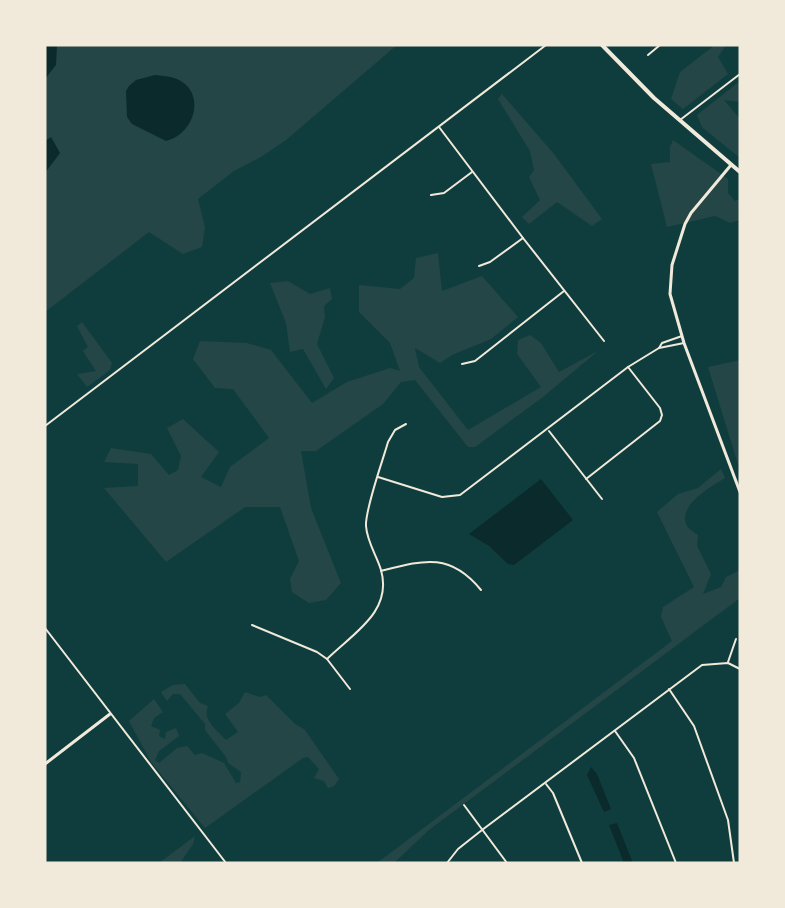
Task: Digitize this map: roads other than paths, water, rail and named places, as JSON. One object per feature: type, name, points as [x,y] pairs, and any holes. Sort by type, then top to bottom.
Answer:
[{"type":"main road","points":[[602,45],[635,80],[740,172]]},
{"type":"street","points":[[45,426],[546,45]]},
{"type":"street","points":[[648,55],[660,45]]},
{"type":"street","points":[[680,121],[740,74]]},
{"type":"street","points":[[439,127],[604,341]]},
{"type":"street","points":[[732,165],[691,213],[685,224],[672,265],[670,294],[684,343],[740,492]]},
{"type":"street","points":[[431,195],[444,193],[472,171]]},
{"type":"street","points":[[479,266],[490,262],[523,238]]},
{"type":"street","points":[[462,364],[475,361],[564,291]]},
{"type":"street","points":[[659,348],[662,343],[682,336]]},
{"type":"street","points":[[378,477],[442,497],[460,495],[628,367],[659,348],[684,343]]},
{"type":"street","points":[[586,479],[660,421],[662,415],[660,408],[628,367]]},
{"type":"street","points":[[327,659],[367,623],[381,601],[381,571],[366,524],[388,442],[395,430],[405,424]]},
{"type":"street","points":[[548,430],[602,500]]},
{"type":"street","points":[[381,571],[413,562],[429,561],[460,570],[481,590]]},
{"type":"street","points":[[252,625],[317,652],[327,659],[351,689]]},
{"type":"street","points":[[45,628],[226,863]]},
{"type":"street","points":[[728,663],[735,639]]},
{"type":"street","points":[[447,863],[450,857],[482,830],[702,665],[728,663],[740,669]]},
{"type":"street","points":[[669,689],[694,726],[728,820],[734,863]]},
{"type":"street","points":[[45,764],[111,714]]},
{"type":"street","points":[[615,731],[634,758],[676,863]]},
{"type":"street","points":[[546,783],[553,793],[582,863]]},
{"type":"street","points":[[464,805],[507,863]]}]
